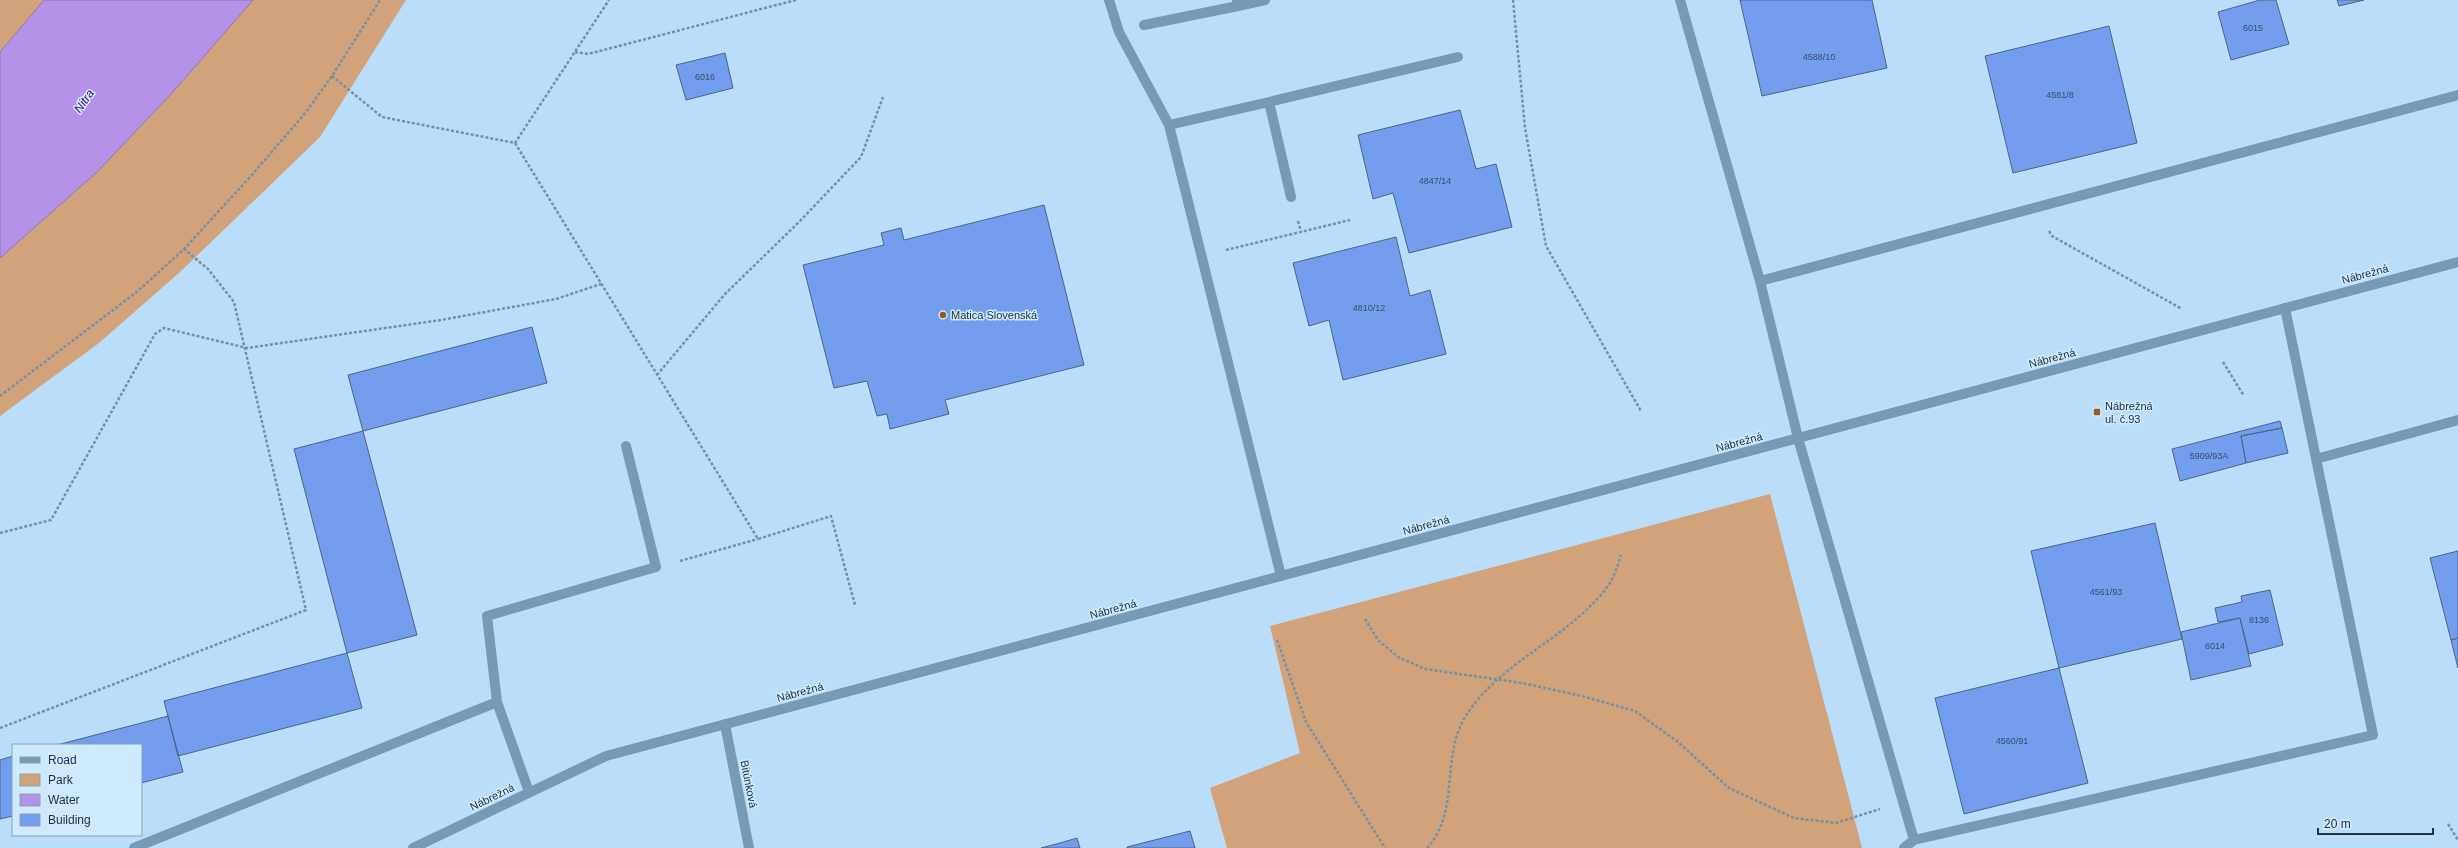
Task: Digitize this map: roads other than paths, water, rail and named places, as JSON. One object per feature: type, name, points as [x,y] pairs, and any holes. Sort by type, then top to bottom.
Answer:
[{"type":"street","points":[[1109,0],[1119,32],[1169,125],[1281,576]]},
{"type":"street","points":[[1144,25],[1238,3],[1265,0]]},
{"type":"street","points":[[1680,0],[1760,281],[1798,438],[1914,840]]},
{"type":"street","points":[[1169,125],[1458,57]]},
{"type":"street","points":[[1760,281],[2458,95]]},
{"type":"street","points":[[1269,102],[1291,197]]},
{"type":"street","name":"Nábrežná","points":[[413,848],[425,845],[529,792],[606,756],[2458,262]]},
{"type":"street","points":[[1904,848],[1914,840],[2373,734],[2285,308]]},
{"type":"street","points":[[2316,459],[2458,420]]},
{"type":"street","points":[[529,792],[497,702],[487,616],[656,567],[626,446]]},
{"type":"street","points":[[134,848],[497,702]]},
{"type":"street","name":"Bitúnková","points":[[725,724],[749,848]]},
{"type":"water","name":"Nitra","points":[[44,0],[253,0],[172,93],[97,172],[0,258],[0,52]]},
{"type":"place","name":"Matica Slovenská","points":[[943,315]]},
{"type":"place","name":"Nábrežná ul. č.93","points":[[2097,412]]}]
